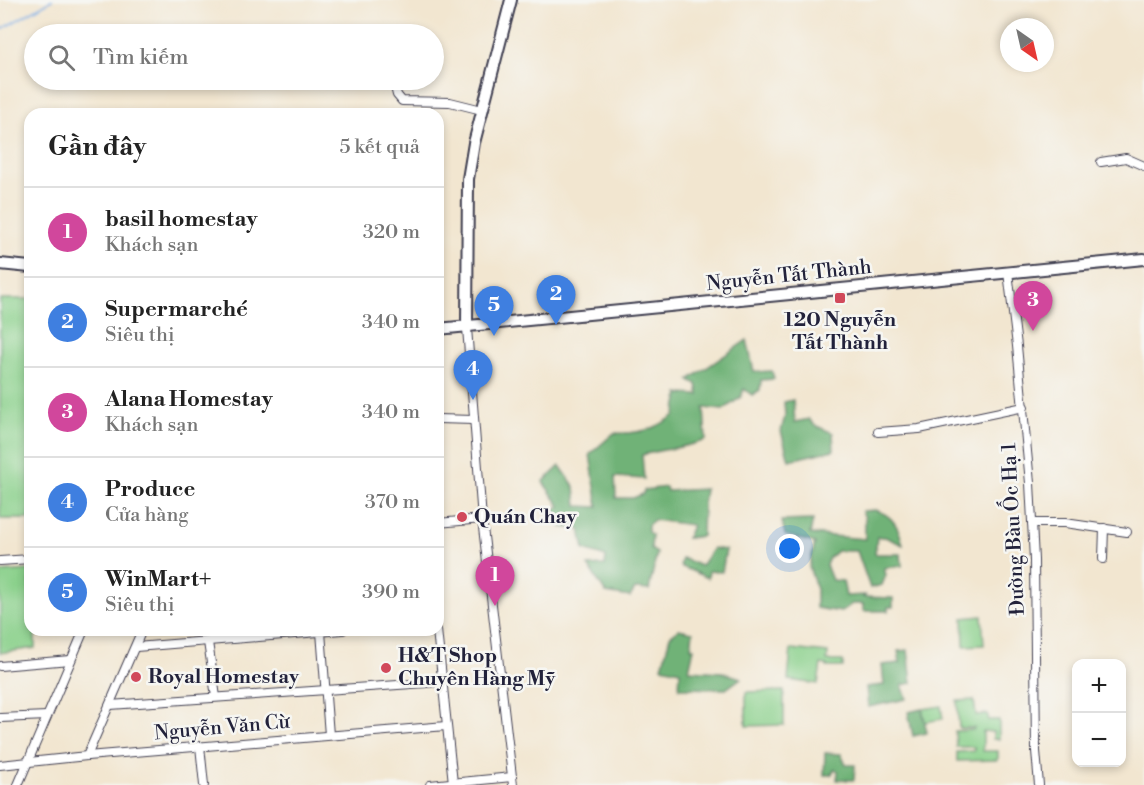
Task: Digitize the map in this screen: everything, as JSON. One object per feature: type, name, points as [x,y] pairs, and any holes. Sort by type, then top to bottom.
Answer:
[{"type":"main road","points":[[467,328],[468,179],[474,143],[511,0]]},
{"type":"main road","name":"Nguyễn Tất Thành","points":[[444,329],[1144,259]]},
{"type":"main road","points":[[0,264],[24,266]]},
{"type":"street","points":[[396,90],[402,101],[450,102],[482,110]]},
{"type":"street","points":[[1101,162],[1126,158],[1144,166]]},
{"type":"street","name":"Đường Bàu Ốc Hạ 1","points":[[1008,272],[1024,407],[1032,523],[1036,752],[1039,785]]},
{"type":"street","points":[[430,785],[513,781],[482,519],[467,328]]},
{"type":"street","points":[[878,432],[919,429],[1024,407]]},
{"type":"street","points":[[444,419],[474,420]]},
{"type":"street","points":[[444,522],[482,519]]},
{"type":"street","points":[[1032,523],[1065,523],[1126,532]]},
{"type":"street","points":[[1103,559],[1104,528]]},
{"type":"street","points":[[0,561],[24,560]]},
{"type":"street","points":[[18,785],[81,636]]},
{"type":"street","points":[[87,756],[140,636]]},
{"type":"street","points":[[136,647],[276,636]]},
{"type":"street","points":[[321,636],[329,735]]},
{"type":"street","points":[[437,636],[453,783]]},
{"type":"street","points":[[208,642],[216,697]]},
{"type":"street","points":[[0,666],[70,660]]},
{"type":"street","points":[[110,705],[441,682]]},
{"type":"street","points":[[0,718],[47,716]]},
{"type":"street","name":"Nguyễn Văn Cừ","points":[[0,765],[446,726]]},
{"type":"street","points":[[200,746],[204,785]]},
{"type":"green space","points":[[0,299],[24,299],[24,519],[0,519]]},
{"type":"green space","points":[[747,340],[754,372],[772,371],[774,379],[761,380],[760,390],[752,395],[744,389],[741,397],[723,410],[704,408],[706,440],[642,455],[644,479],[615,477],[616,498],[633,498],[643,494],[644,490],[666,487],[667,491],[705,489],[702,536],[687,538],[692,525],[654,520],[648,525],[648,532],[652,535],[651,549],[657,553],[649,590],[635,589],[630,597],[606,593],[588,566],[605,565],[606,557],[584,550],[580,529],[561,527],[552,512],[560,506],[543,482],[560,466],[575,487],[577,506],[598,507],[590,454],[614,433],[646,430],[675,415],[679,394],[699,395],[697,384],[689,380]]},
{"type":"green space","points":[[793,400],[795,422],[809,419],[814,425],[833,433],[834,450],[789,460],[781,431],[785,416],[784,402]]},
{"type":"green space","points":[[875,510],[891,519],[903,545],[885,537],[877,537],[875,554],[901,554],[902,566],[884,568],[886,575],[882,585],[870,588],[857,551],[837,551],[829,558],[826,565],[832,580],[843,581],[846,596],[865,595],[863,597],[893,598],[893,607],[888,607],[888,611],[863,611],[863,604],[852,604],[841,612],[816,608],[816,587],[809,567],[815,543],[785,535],[782,521],[813,520],[810,534],[865,539],[865,518],[862,511]]},
{"type":"green space","points":[[713,548],[726,550],[722,572],[709,571],[708,578],[680,566],[682,558],[701,566]]},
{"type":"green space","points":[[24,570],[24,636],[35,636],[35,648],[0,653],[0,572]]},
{"type":"green space","points":[[982,616],[984,645],[964,646],[963,618]]},
{"type":"green space","points":[[679,629],[693,632],[691,648],[694,648],[689,670],[722,672],[741,678],[726,689],[679,688],[680,671],[662,667],[670,636]]},
{"type":"green space","points":[[791,649],[828,653],[827,661],[843,661],[843,667],[827,667],[821,664],[818,684],[788,680]]},
{"type":"green space","points":[[908,650],[912,683],[902,685],[907,699],[868,707],[866,687],[884,685],[882,665],[900,663],[898,651]]},
{"type":"green space","points":[[784,691],[784,725],[746,726],[746,692]]},
{"type":"green space","points":[[974,700],[976,715],[988,714],[988,720],[999,720],[999,739],[993,739],[993,732],[983,731],[983,751],[998,751],[998,760],[957,761],[957,752],[974,751],[974,747],[956,747],[955,731],[973,730],[974,728],[959,728],[957,701]]},
{"type":"green space","points":[[941,706],[943,719],[925,722],[922,709]]},
{"type":"green space","points":[[922,709],[927,733],[913,736],[908,712]]},
{"type":"green space","points":[[825,753],[841,754],[846,765],[855,765],[854,780],[837,780],[838,771],[835,769],[831,775],[824,775]]},
{"type":"waterway","points":[[0,30],[52,0]]},
{"type":"place","name":"120 Nguyễn Tất Thành","points":[[840,298]]},
{"type":"place","name":"Supermarché","points":[[556,325]]},
{"type":"place","name":"Alana Homestay","points":[[1033,331]]},
{"type":"place","name":"WinMart+","points":[[494,336]]},
{"type":"place","name":"Produce","points":[[473,400]]},
{"type":"place","name":"Quán Chay","points":[[462,517]]},
{"type":"place","name":"basil homestay","points":[[495,606]]},
{"type":"place","name":"H&T Shop Chuyên Hàng Mỹ","points":[[386,668]]},
{"type":"place","name":"Royal Homestay","points":[[136,677]]}]
